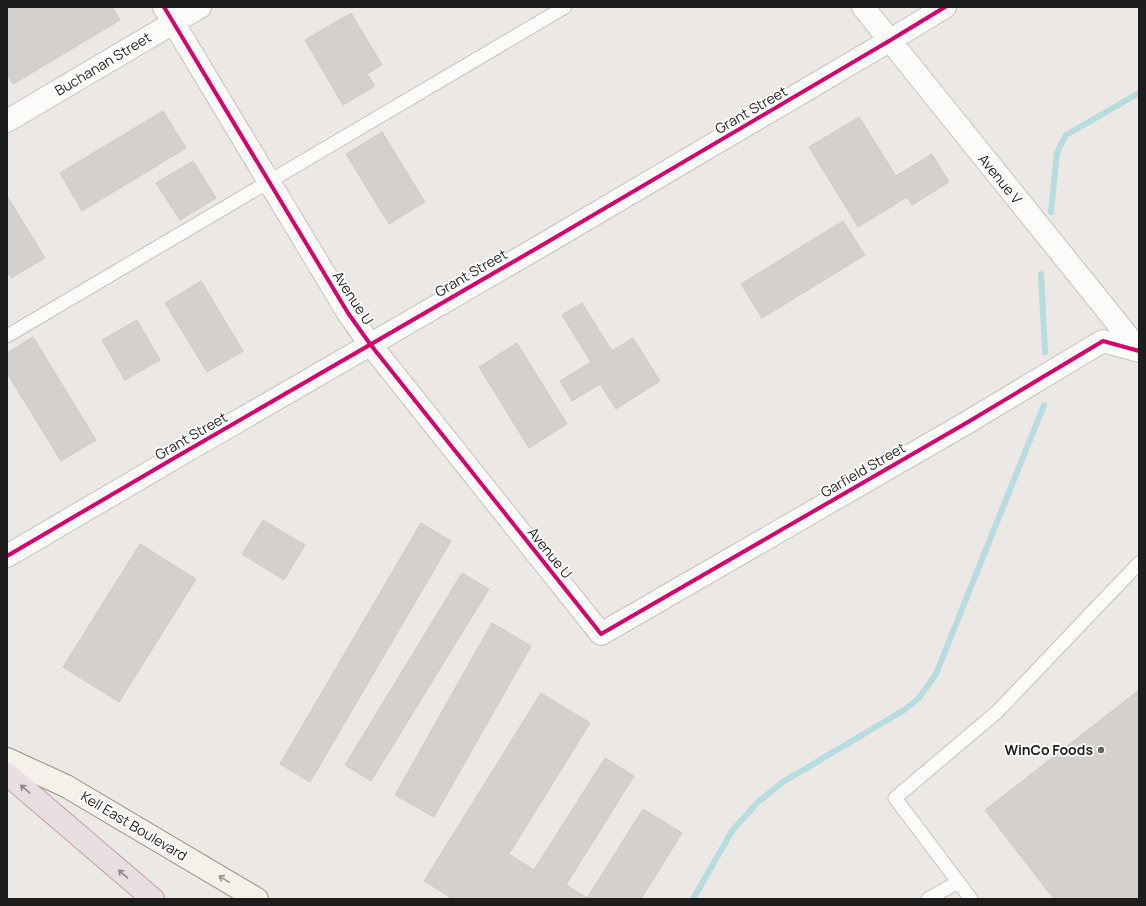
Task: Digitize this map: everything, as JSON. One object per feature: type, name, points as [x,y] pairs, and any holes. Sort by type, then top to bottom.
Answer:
[{"type":"highway","points":[[7,774],[153,899]]},
{"type":"main road","name":"Kell East Boulevard","points":[[7,759],[66,786],[257,899]]},
{"type":"street","name":"Buchanan Street","points":[[7,121],[168,15],[200,7]]},
{"type":"street","name":"Avenue V","points":[[862,7],[1139,351]]},
{"type":"street","name":"Grant Street","points":[[7,556],[544,244],[946,7]]},
{"type":"street","name":"Avenue U","points":[[168,15],[348,313],[370,344],[601,634]]},
{"type":"street","name":"Garfield Street","points":[[601,634],[968,422],[1103,341],[1139,351]]},
{"type":"lane","points":[[7,336],[565,7]]},
{"type":"lane","points":[[971,899],[895,798],[997,712],[1139,563]]},
{"type":"lane","points":[[928,899],[958,882]]},
{"type":"building","points":[[7,7],[112,7],[120,20],[13,84],[7,74]]},
{"type":"building","points":[[351,13],[382,65],[367,74],[375,86],[343,105],[305,40]]},
{"type":"building","points":[[163,111],[186,148],[82,211],[60,173]]},
{"type":"building","points":[[859,117],[896,176],[932,154],[949,182],[912,205],[907,197],[858,227],[809,147]]},
{"type":"building","points":[[382,132],[425,202],[389,224],[346,154]]},
{"type":"building","points":[[193,161],[216,198],[180,220],[156,183]]},
{"type":"building","points":[[7,196],[45,258],[11,278],[7,271]]},
{"type":"building","points":[[843,221],[865,255],[762,318],[741,284]]},
{"type":"building","points":[[201,281],[243,351],[207,372],[165,303]]},
{"type":"building","points":[[582,303],[612,351],[633,338],[660,381],[616,409],[600,384],[572,401],[560,381],[591,362],[562,315]]},
{"type":"building","points":[[137,320],[160,360],[125,380],[102,340]]},
{"type":"building","points":[[33,337],[96,440],[61,461],[7,373],[7,353]]},
{"type":"building","points":[[517,343],[567,424],[529,448],[479,367]]},
{"type":"building","points":[[263,520],[305,545],[284,580],[242,554]]},
{"type":"building","points":[[421,523],[451,541],[310,782],[280,764]]},
{"type":"building","points":[[140,544],[196,579],[119,702],[63,667]]},
{"type":"building","points":[[462,573],[489,589],[371,781],[345,765]]},
{"type":"building","points":[[492,623],[531,646],[434,817],[395,795]]},
{"type":"building","name":"WinCo Foods","points":[[1139,690],[1139,899],[1054,899],[985,810]]},
{"type":"building","points":[[541,693],[590,723],[509,854],[534,870],[605,758],[634,776],[566,885],[587,898],[643,809],[682,833],[641,899],[453,899],[424,881]]},
{"type":"waterway","points":[[1051,212],[1057,153],[1066,135],[1139,93]]},
{"type":"waterway","points":[[1041,274],[1045,352]]},
{"type":"waterway","points":[[693,899],[732,831],[758,802],[783,782],[904,710],[919,698],[936,674],[1044,405]]},
{"type":"cycle path","points":[[164,7],[348,313],[370,344],[601,634],[968,422],[1103,341],[1139,351]]},
{"type":"cycle path","points":[[7,556],[544,244],[945,7]]},
{"type":"place","name":"WinCo Foods","points":[[1101,750]]}]
